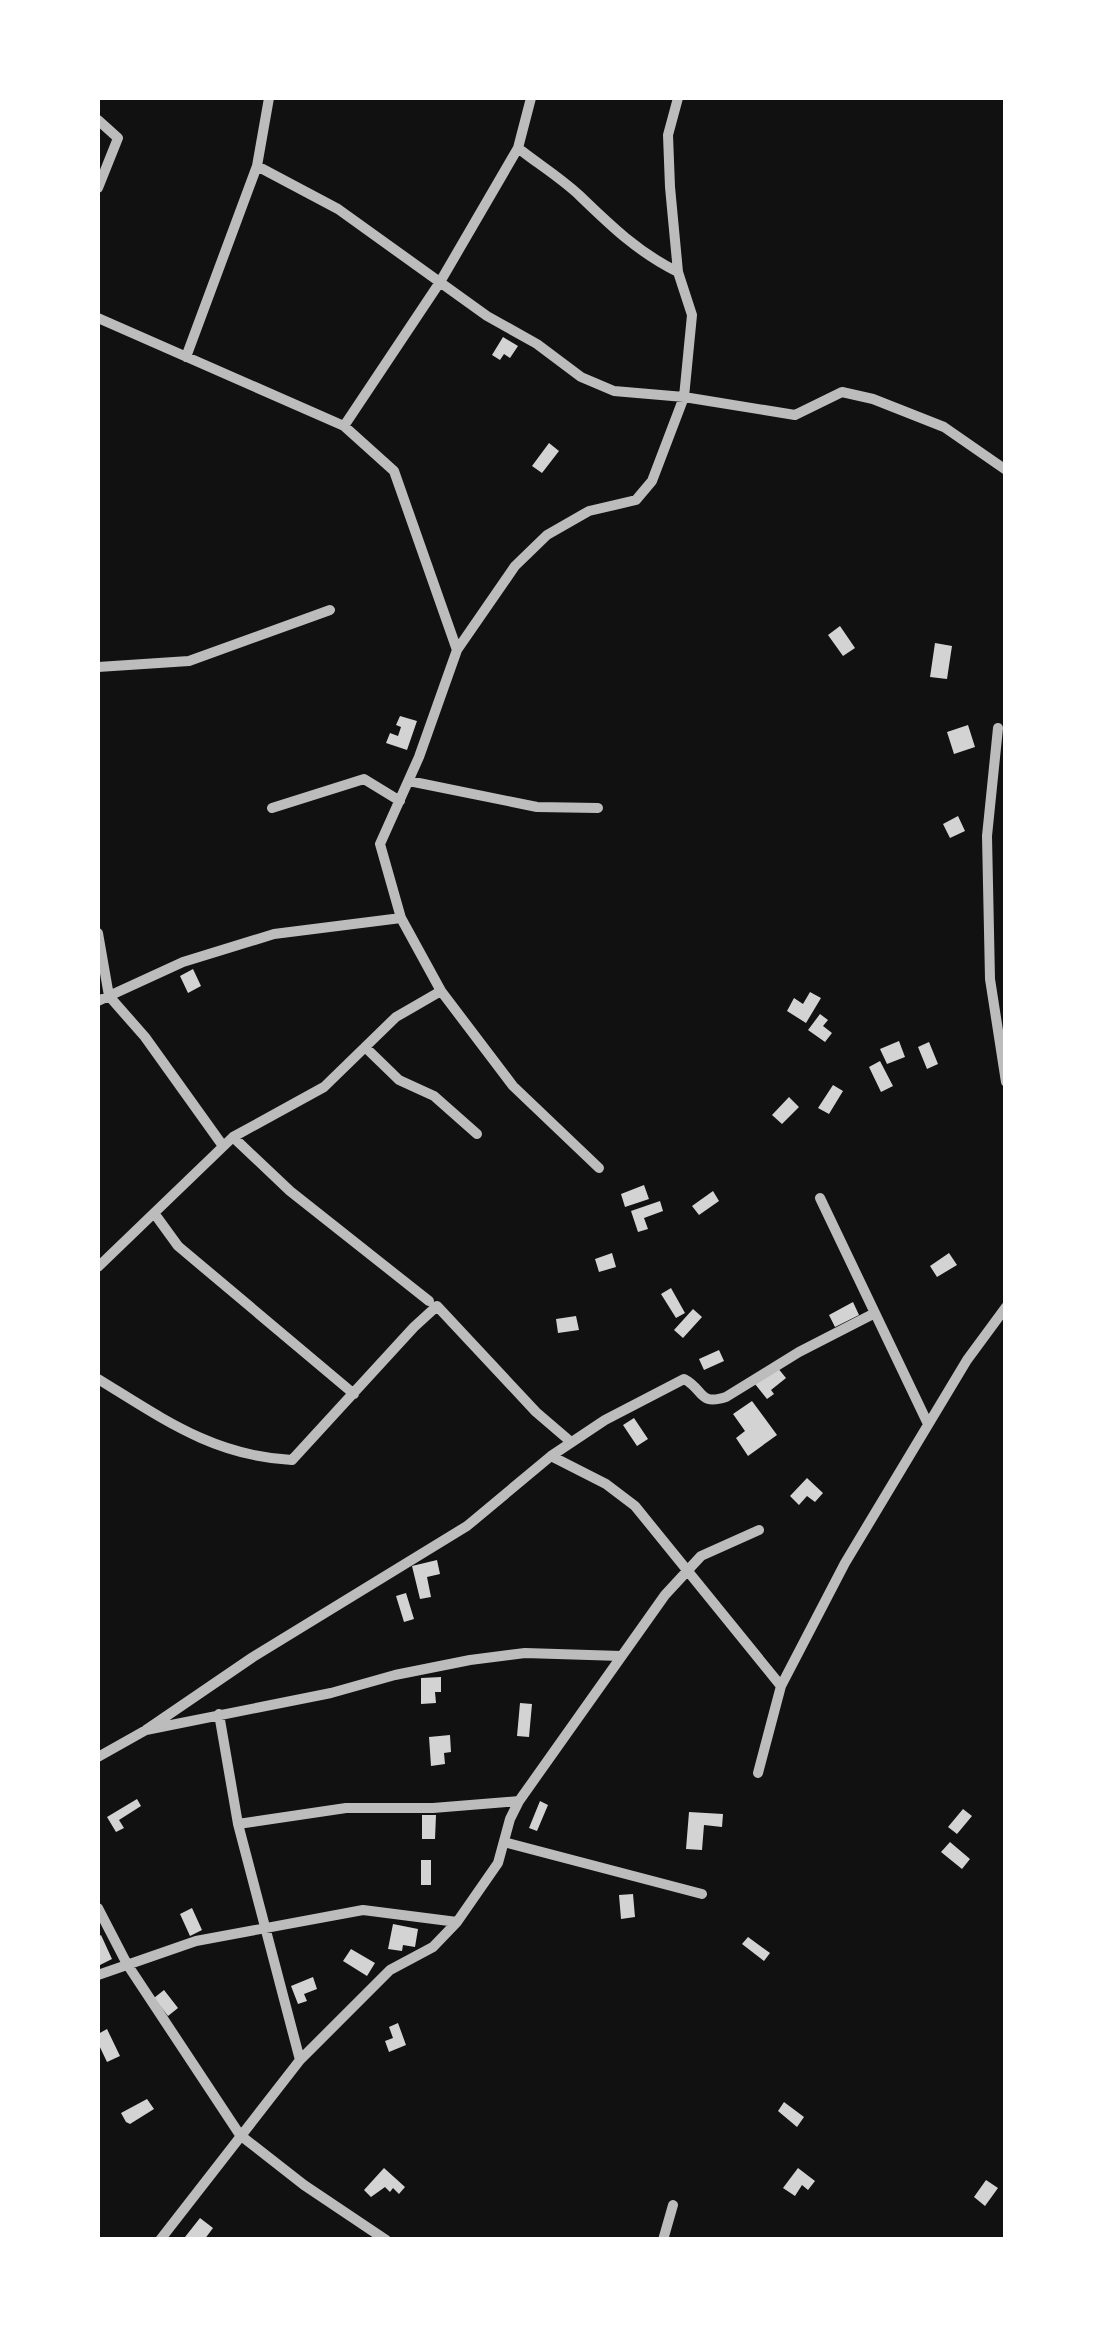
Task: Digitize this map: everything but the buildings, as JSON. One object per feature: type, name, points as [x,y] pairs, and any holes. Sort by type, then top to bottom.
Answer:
[{"type":"street","points":[[186,356],[258,166],[268,98]]},
{"type":"street","points":[[344,426],[440,282],[518,148],[531,98]]},
{"type":"street","points":[[600,1168],[514,1086],[440,991],[401,918],[380,844],[457,650],[515,566],[547,535],[589,511],[636,500],[652,481],[684,397],[692,316],[678,272],[668,135],[678,98]]},
{"type":"street","points":[[98,120],[118,138],[98,188]]},
{"type":"street","points":[[518,148],[578,194],[610,228],[678,272]]},
{"type":"street","points":[[258,166],[338,209],[580,377],[614,390],[795,415],[842,392],[944,427],[1006,470]]},
{"type":"street","points":[[98,318],[344,426],[394,471],[457,650]]},
{"type":"street","points":[[98,667],[189,661],[330,610]]},
{"type":"street","points":[[998,728],[987,836],[989,962],[1006,1082]]},
{"type":"street","points":[[272,808],[364,779],[400,801]]},
{"type":"street","points":[[408,780],[537,807],[598,808]]},
{"type":"street","points":[[98,1001],[183,962],[274,934],[401,918]]},
{"type":"street","points":[[98,934],[109,996],[146,1037],[223,1146]]},
{"type":"street","points":[[98,1266],[233,1136],[324,1088],[396,1017],[440,991]]},
{"type":"street","points":[[366,1047],[399,1080],[434,1096],[477,1134]]},
{"type":"street","points":[[233,1136],[290,1191],[429,1301]]},
{"type":"street","points":[[820,1198],[928,1424]]},
{"type":"street","points":[[154,1212],[178,1246],[354,1394]]},
{"type":"street","points":[[98,1379],[197,1439],[264,1459],[292,1460],[436,1306],[536,1412],[571,1442]]},
{"type":"street","points":[[758,1773],[781,1686],[845,1563],[967,1360],[1006,1307]]},
{"type":"street","points":[[98,1758],[467,1526],[550,1456],[604,1420],[684,1378],[695,1384],[706,1399],[713,1401],[726,1396],[798,1352],[875,1313]]},
{"type":"street","points":[[550,1456],[606,1484],[635,1506],[781,1686]]},
{"type":"street","points":[[160,2240],[300,2060],[390,1970],[433,1946],[458,1922],[498,1863],[520,1801],[665,1595],[701,1556],[759,1530]]},
{"type":"street","points":[[146,1730],[331,1694],[395,1675],[470,1660],[526,1653],[621,1656]]},
{"type":"street","points":[[219,1714],[238,1824],[300,2060]]},
{"type":"street","points":[[238,1824],[346,1808],[434,1808],[520,1801]]},
{"type":"street","points":[[504,1842],[702,1894]]},
{"type":"street","points":[[98,1908],[127,1964],[240,2135],[304,2185],[386,2240]]},
{"type":"street","points":[[98,1974],[196,1940],[363,1910],[458,1922]]},
{"type":"street","points":[[663,2240],[674,2205]]}]
